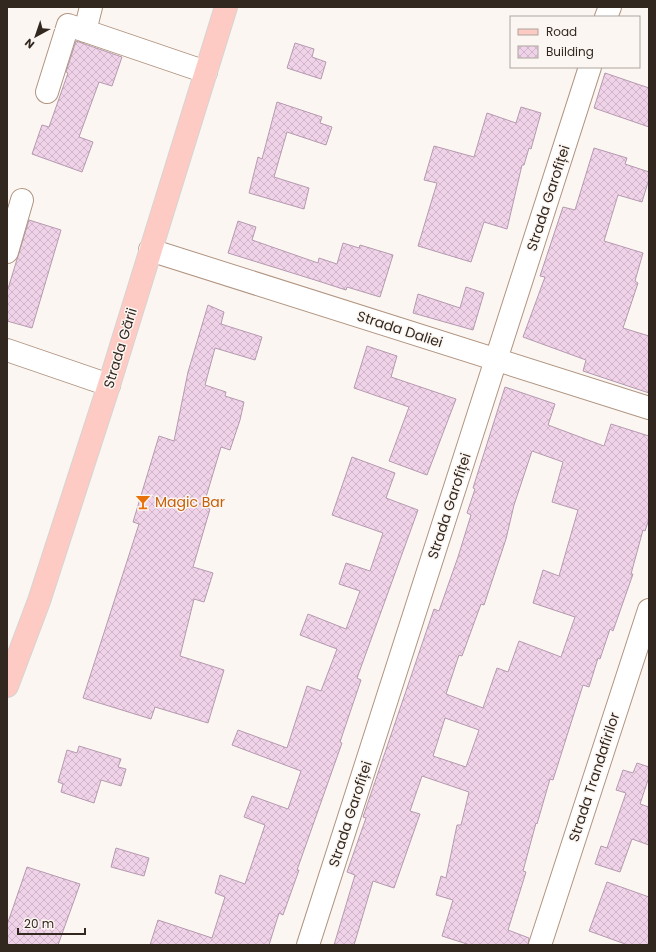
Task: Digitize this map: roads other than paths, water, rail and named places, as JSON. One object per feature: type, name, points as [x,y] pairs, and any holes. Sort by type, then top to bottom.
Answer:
[{"type":"main road","name":"Strada Gării","points":[[7,686],[39,601],[109,385],[226,7]]},
{"type":"street","points":[[85,31],[91,7]]},
{"type":"street","points":[[47,92],[68,25],[206,72]]},
{"type":"street","name":"Strada Garofiței","points":[[308,945],[590,68]]},
{"type":"street","points":[[7,252],[22,200]]},
{"type":"street","name":"Strada Daliei","points":[[150,250],[649,408]]},
{"type":"street","points":[[7,350],[109,385]]},
{"type":"street","name":"Strada Trandafirilor","points":[[540,945],[649,610]]},
{"type":"place","name":"Magic Bar","points":[[143,502]]}]
